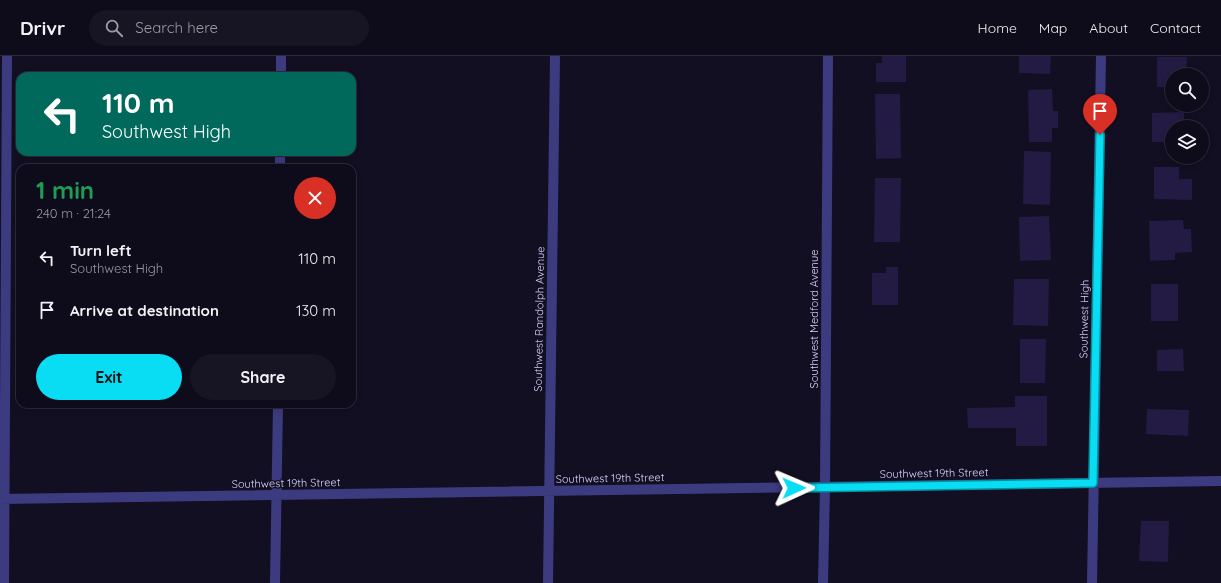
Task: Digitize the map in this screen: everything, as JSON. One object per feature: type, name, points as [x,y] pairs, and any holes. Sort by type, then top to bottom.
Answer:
[{"type":"street","points":[[4,583],[2,499],[7,56]]},
{"type":"street","points":[[281,56],[281,72]]},
{"type":"street","name":"Southwest Randolph Avenue","points":[[548,583],[554,56]]},
{"type":"street","name":"Southwest Medford Avenue","points":[[823,583],[828,56]]},
{"type":"street","name":"Southwest High","points":[[1092,583],[1101,56]]},
{"type":"street","points":[[275,583],[278,408]]},
{"type":"street","name":"Southwest 19th Street","points":[[2,499],[1221,481]]},
{"type":"building","points":[[882,56],[906,56],[906,82],[876,82],[876,63],[882,63]]},
{"type":"building","points":[[1019,56],[1051,56],[1050,74],[1019,73]]},
{"type":"building","points":[[1157,57],[1187,57],[1186,68],[1165,68],[1165,87],[1157,87]]},
{"type":"building","points":[[1052,89],[1053,111],[1058,111],[1058,128],[1052,128],[1052,142],[1029,142],[1028,90]]},
{"type":"building","points":[[875,94],[900,94],[901,158],[876,159]]},
{"type":"building","points":[[1184,112],[1184,120],[1165,120],[1165,142],[1152,142],[1152,113]]},
{"type":"building","points":[[1024,151],[1051,152],[1050,205],[1023,204]]},
{"type":"building","points":[[1154,167],[1179,167],[1179,179],[1192,179],[1192,200],[1154,199]]},
{"type":"building","points":[[875,178],[901,178],[900,242],[874,242]]},
{"type":"building","points":[[1049,216],[1051,260],[1020,261],[1019,217]]},
{"type":"building","points":[[1183,220],[1184,229],[1191,229],[1192,252],[1175,253],[1175,260],[1150,261],[1149,221]]},
{"type":"building","points":[[886,267],[898,267],[898,305],[872,305],[872,273],[886,273]]},
{"type":"building","points":[[1014,279],[1049,279],[1048,326],[1013,325]]},
{"type":"building","points":[[1151,284],[1178,284],[1178,321],[1151,321]]},
{"type":"building","points":[[1020,339],[1046,339],[1045,383],[1020,383]]},
{"type":"building","points":[[1183,349],[1184,371],[1157,371],[1157,350]]},
{"type":"building","points":[[1015,396],[1047,396],[1047,446],[1016,446],[1016,428],[968,428],[967,408],[1015,407]]},
{"type":"building","points":[[1147,409],[1189,410],[1188,436],[1146,434]]},
{"type":"building","points":[[1141,521],[1169,521],[1168,562],[1139,561]]},
{"type":"route","points":[[794,488],[1093,483],[1100,135]]}]
